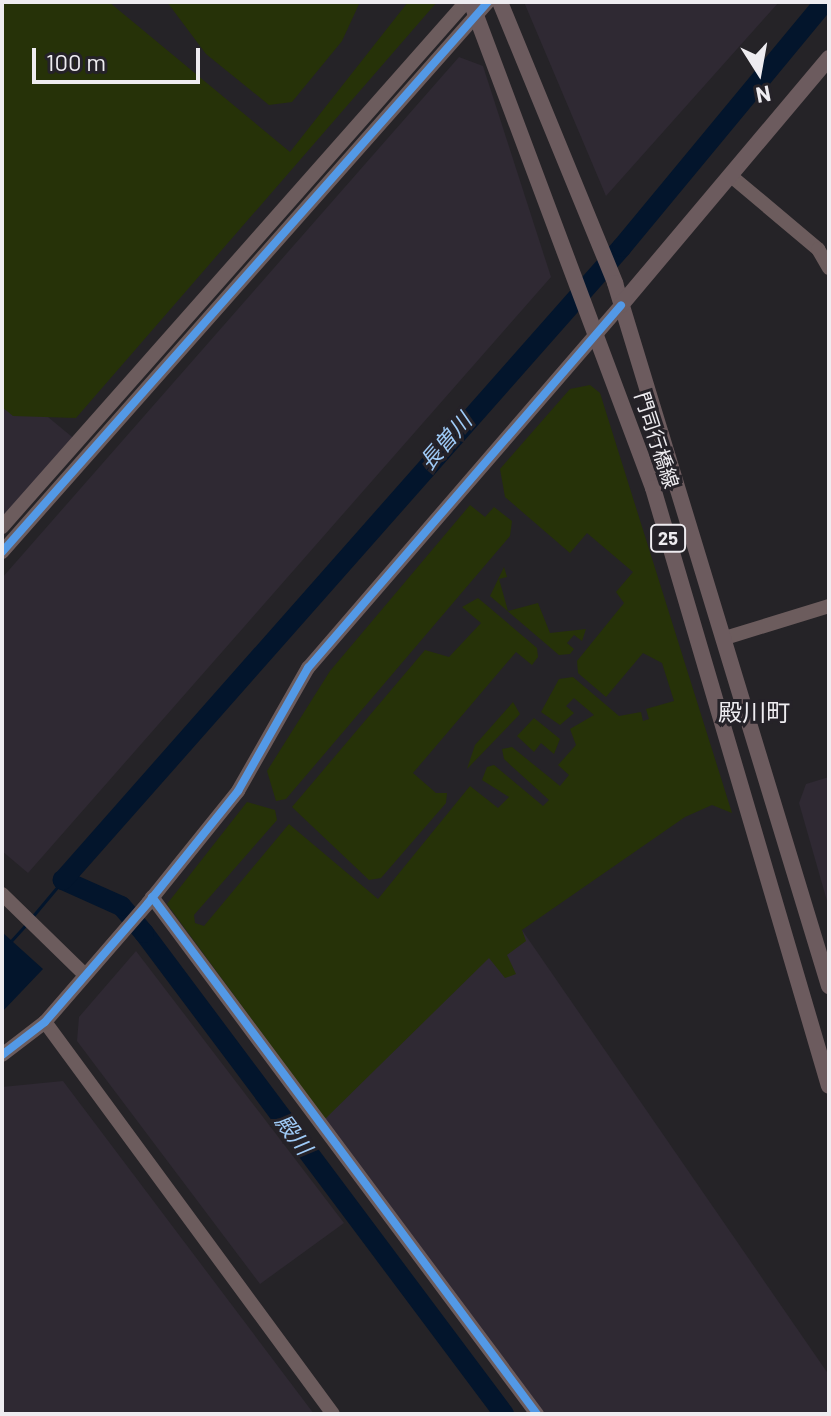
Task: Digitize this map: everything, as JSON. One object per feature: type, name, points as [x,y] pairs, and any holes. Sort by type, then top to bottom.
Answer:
[{"type":"main road","name":"門司行橋線","points":[[500,2],[621,305],[829,986]]},
{"type":"main road","name":"門司行橋線","points":[[471,7],[600,333],[829,1086]]},
{"type":"main road","points":[[621,305],[829,58]]},
{"type":"street","points":[[2,527],[471,7],[488,2]]},
{"type":"street","points":[[2,552],[471,7]]},
{"type":"street","points":[[731,176],[818,249],[829,268]]},
{"type":"street","points":[[2,1055],[45,1022],[150,900],[238,791],[308,668],[621,305]]},
{"type":"street","points":[[725,638],[829,606]]},
{"type":"street","points":[[3,896],[84,974]]},
{"type":"street","points":[[150,900],[537,1414]]},
{"type":"street","points":[[45,1022],[333,1414]]},
{"type":"shaded area","points":[[524,2],[779,2],[606,196]]},
{"type":"shaded area","points":[[459,57],[483,66],[551,277],[28,873],[2,851],[2,578]]},
{"type":"shaded area","points":[[2,379],[77,441],[2,527]]},
{"type":"shaded area","points":[[829,777],[829,908],[799,803],[806,784]]},
{"type":"shaded area","points":[[522,930],[829,1375],[829,1414],[543,1414],[310,1099]]},
{"type":"shaded area","points":[[136,951],[344,1223],[260,1284],[77,1041],[79,1017]]},
{"type":"shaded area","points":[[63,1081],[314,1414],[2,1414],[2,1087]]},
{"type":"green space","points":[[2,2],[109,2],[290,152],[408,2],[437,2],[76,418],[13,416],[2,407]]},
{"type":"green space","points":[[167,2],[360,2],[342,41],[292,102],[269,105],[206,54]]},
{"type":"green space","points":[[590,385],[600,393],[732,813],[712,805],[685,817],[522,930],[526,941],[507,955],[516,974],[505,978],[489,958],[325,1119],[167,904],[247,802],[275,810],[277,820],[194,915],[195,923],[204,926],[289,824],[378,899],[470,786],[498,808],[509,797],[482,780],[487,767],[494,765],[543,806],[549,800],[504,759],[502,749],[512,747],[560,786],[569,775],[558,765],[576,745],[570,729],[594,715],[574,698],[566,706],[574,713],[560,725],[541,712],[559,679],[573,677],[619,716],[641,712],[643,721],[649,719],[646,709],[674,701],[662,663],[643,653],[606,697],[578,673],[577,661],[624,603],[616,592],[633,572],[587,533],[570,553],[505,497],[500,469],[570,389]]},
{"type":"green space","points":[[470,505],[485,517],[494,507],[512,521],[510,536],[286,799],[276,801],[267,771],[330,671]]},
{"type":"green space","points":[[504,567],[507,577],[499,579],[508,611],[538,603],[550,633],[586,629],[582,641],[574,635],[567,643],[574,649],[570,654],[559,655],[490,596]]},
{"type":"green space","points":[[478,598],[537,648],[538,657],[532,665],[516,652],[413,773],[436,793],[447,793],[446,803],[381,878],[369,880],[292,807],[425,650],[449,657],[481,623],[462,607]]},
{"type":"green space","points":[[513,702],[520,714],[467,769],[475,745]]},
{"type":"green space","points":[[534,718],[560,739],[554,754],[541,743],[534,752],[517,736]]},
{"type":"water","points":[[2,932],[43,969],[2,1012]]},
{"type":"waterway","name":"長曽川","points":[[504,1414],[144,933],[121,906],[63,880],[622,247],[825,2]]},
{"type":"waterway","points":[[32,917],[63,880]]},
{"type":"waterway","points":[[11,941],[27,923]]},
{"type":"cycle path","points":[[2,552],[488,2]]},
{"type":"cycle path","points":[[2,1055],[45,1022],[148,903],[238,791],[308,668],[621,305]]},
{"type":"cycle path","points":[[152,897],[537,1414]]},
{"type":"district","name":"殿川町","points":[[754,712]]},
{"type":"water label","name":"殿川","points":[[294,1134]]}]
